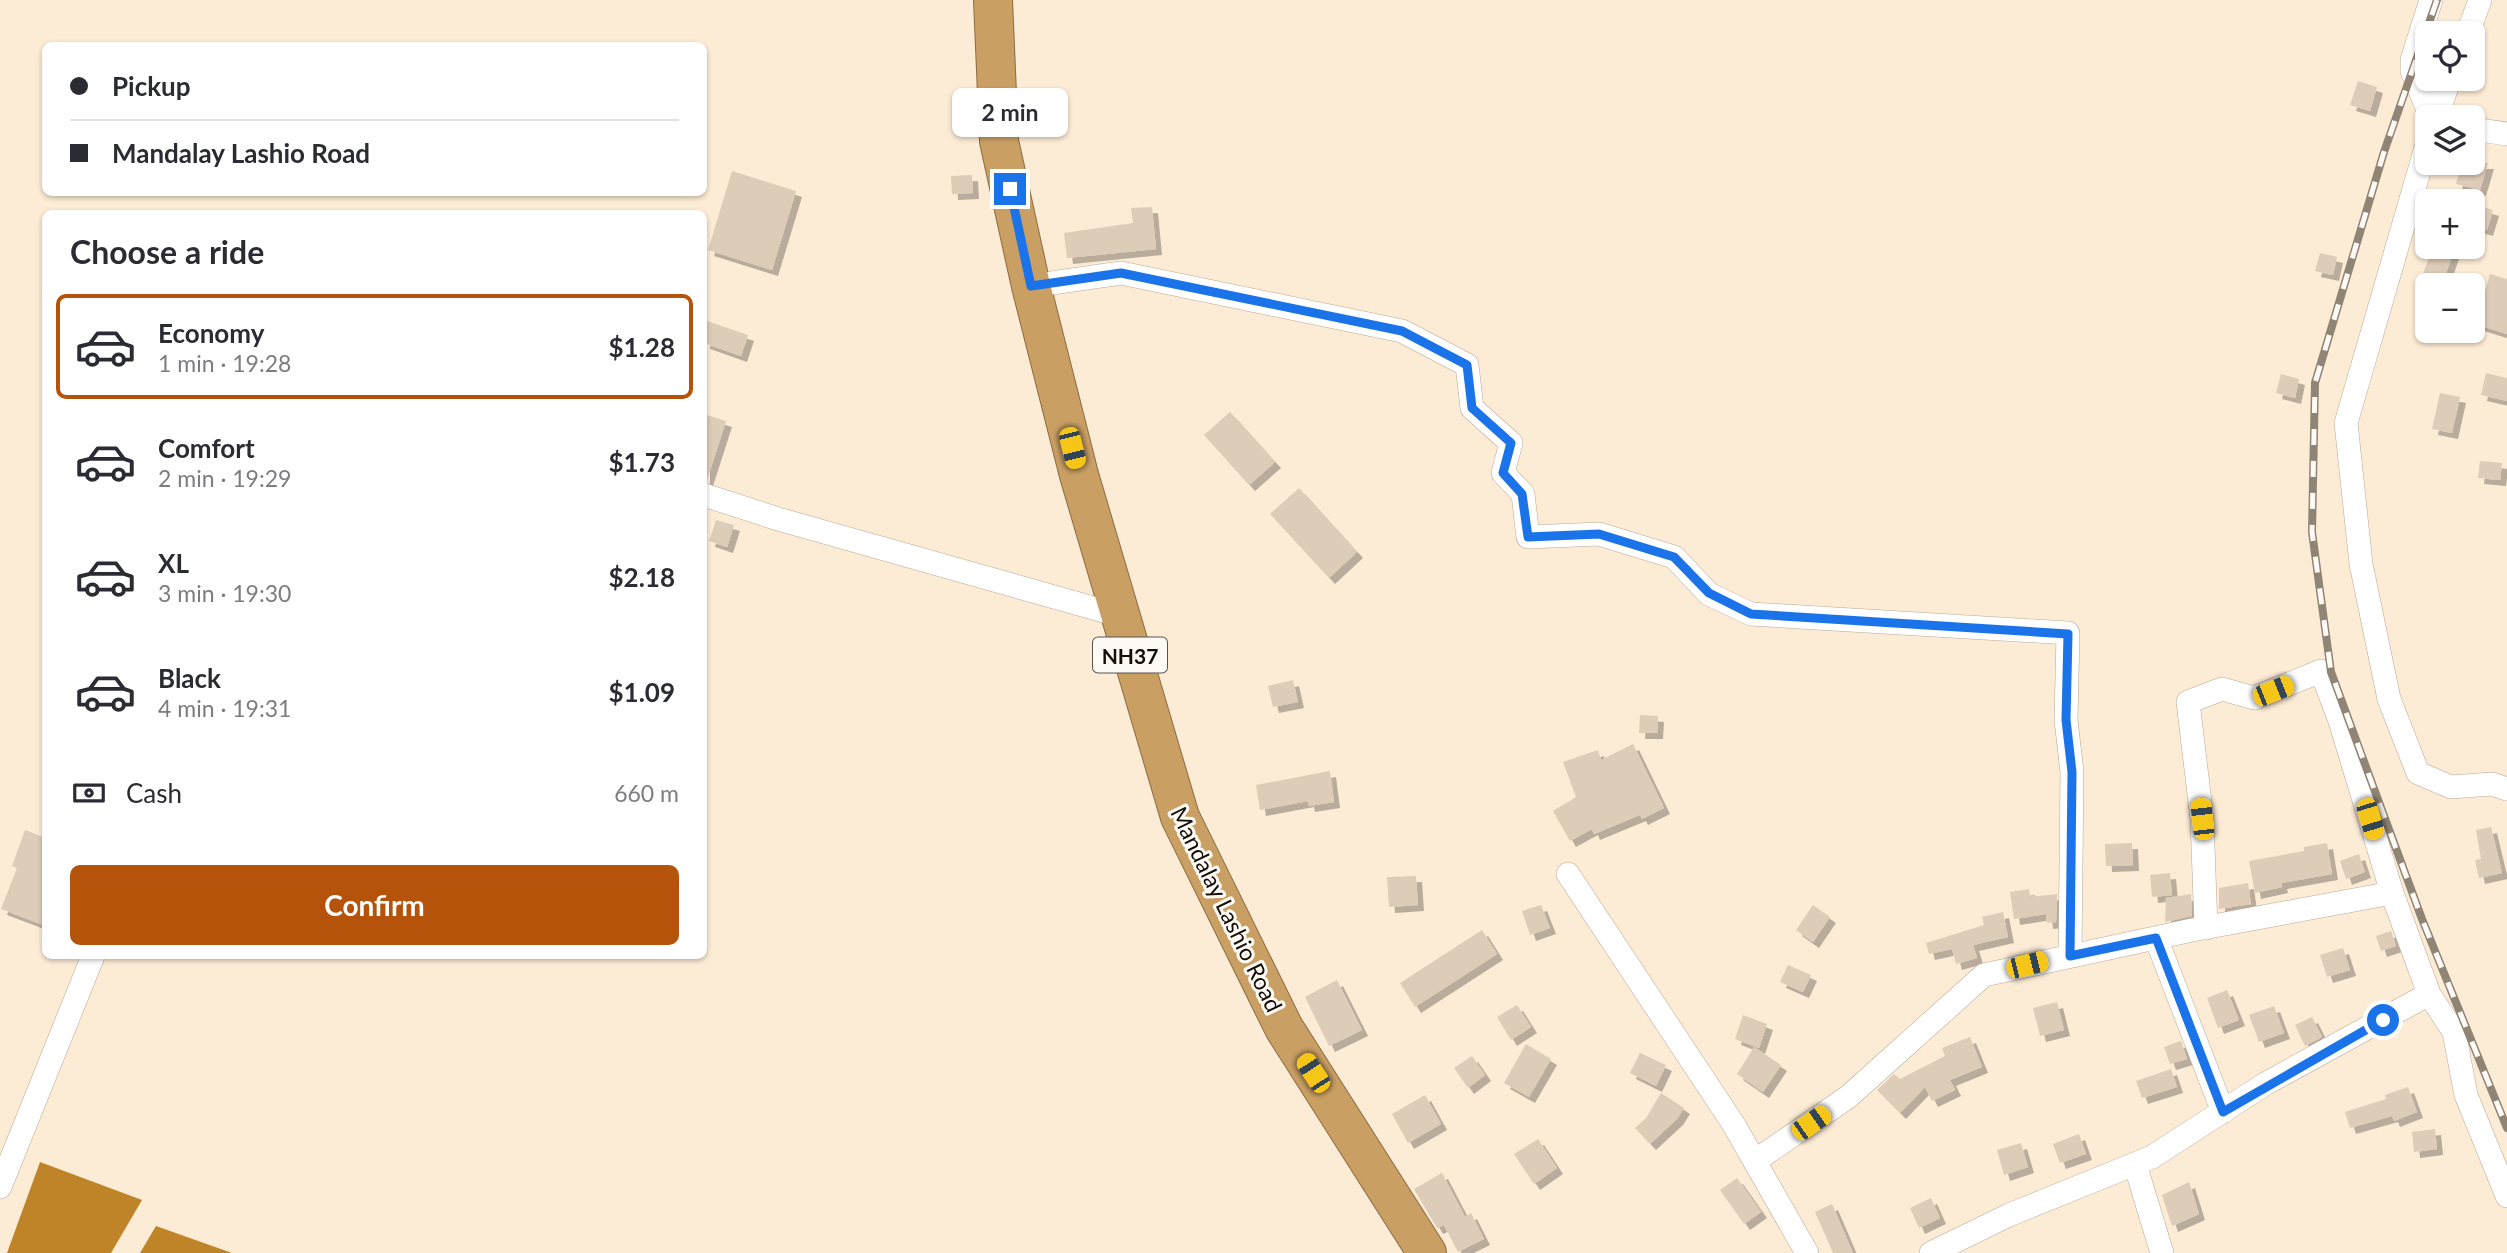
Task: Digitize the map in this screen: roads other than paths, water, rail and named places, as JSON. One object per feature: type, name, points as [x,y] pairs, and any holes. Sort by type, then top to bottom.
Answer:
[{"type":"highway","name":"Mandalay Lashio Road","points":[[993,0],[999,141],[1031,286],[1118,615],[1180,817],[1284,1028],[1427,1253]]},
{"type":"street","points":[[2428,105],[2412,71],[2412,60],[2431,0]]},
{"type":"street","points":[[2472,21],[2480,0]]},
{"type":"street","points":[[2485,131],[2507,134]]},
{"type":"street","points":[[2418,175],[2346,423],[2361,564],[2389,699],[2418,773],[2451,787],[2492,784],[2507,789]]},
{"type":"street","points":[[1031,286],[1121,273],[1402,331],[1467,365],[1472,408],[1511,443],[1503,473],[1522,494],[1528,537],[1599,534],[1674,557],[1709,593],[1751,614],[2068,634],[2066,720],[2072,772],[2070,956]]},
{"type":"street","points":[[707,496],[778,519],[1118,615]]},
{"type":"street","points":[[2206,928],[2202,819],[2188,702],[2222,689],[2254,698],[2321,671],[2340,721],[2392,893],[2430,993],[2454,1032],[2466,1095],[2507,1196]]},
{"type":"street","points":[[1569,874],[1734,1125],[1807,1253]]},
{"type":"street","points":[[1755,1161],[1848,1097],[1984,975],[2156,938],[2392,893]]},
{"type":"street","points":[[2156,938],[2223,1112]]},
{"type":"street","points":[[0,1188],[92,959]]},
{"type":"street","points":[[1931,1253],[2009,1215],[2152,1157],[2265,1084],[2430,993]]},
{"type":"street","points":[[2135,1164],[2148,1215],[2162,1253]]},
{"type":"railway","points":[[2437,0],[2384,152],[2315,383],[2312,532],[2331,672],[2422,919],[2507,1128]]}]
